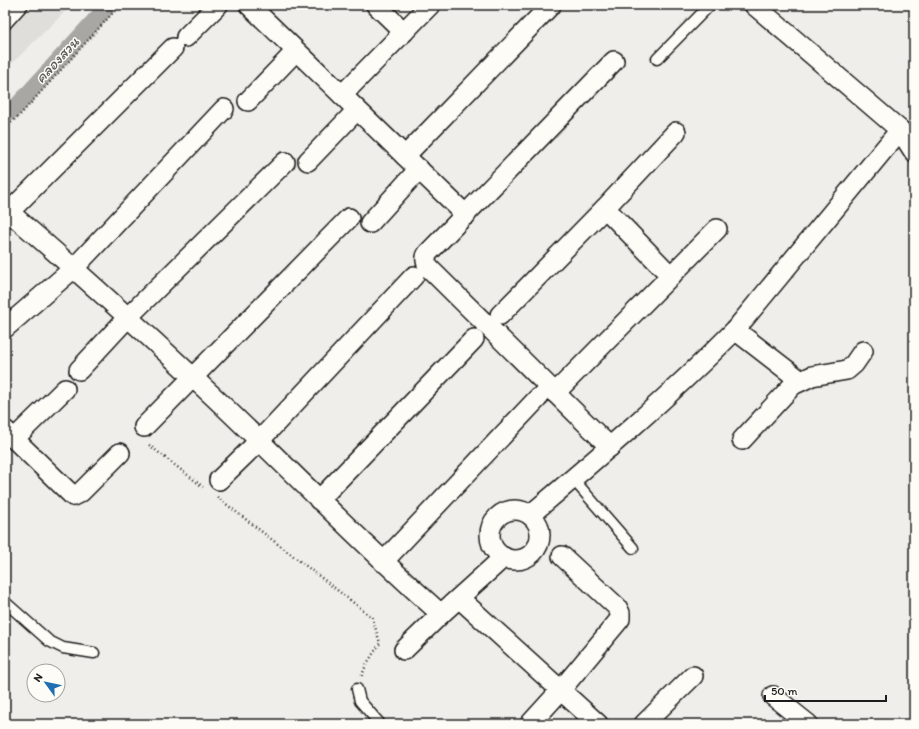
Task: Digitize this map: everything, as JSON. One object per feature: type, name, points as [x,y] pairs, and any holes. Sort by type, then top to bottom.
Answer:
[{"type":"street","points":[[218,5],[7,214],[74,268],[128,317],[194,378],[383,562],[441,614]]},
{"type":"street","points":[[249,5],[466,215]]},
{"type":"street","points":[[376,5],[404,32]]},
{"type":"street","points":[[342,95],[430,5]]},
{"type":"street","points":[[405,156],[551,5]]},
{"type":"street","points":[[754,5],[900,130],[914,152]]},
{"type":"street","points":[[248,101],[296,51]]},
{"type":"street","points":[[610,447],[546,396],[429,268],[426,262],[426,256],[614,61]]},
{"type":"street","points":[[5,328],[74,268],[224,109]]},
{"type":"street","points":[[308,161],[357,110]]},
{"type":"street","points":[[530,515],[610,447],[709,356],[735,330],[900,130]]},
{"type":"street","points":[[500,315],[605,208],[676,132]]},
{"type":"street","points":[[79,370],[128,317],[285,162]]},
{"type":"street","points":[[370,223],[419,169]]},
{"type":"street","points":[[605,208],[671,276]]},
{"type":"street","points":[[146,436],[194,378],[348,218]]},
{"type":"street","points":[[383,562],[546,396],[671,276],[717,229]]},
{"type":"street","points":[[214,488],[414,276]]},
{"type":"street","points":[[735,330],[801,380]]},
{"type":"street","points":[[319,500],[474,339]]},
{"type":"street","points":[[742,440],[801,380],[824,372],[847,370],[854,364],[862,351]]},
{"type":"street","points":[[65,389],[9,434],[73,496],[81,492],[120,453]]},
{"type":"street","points":[[513,510],[522,511],[530,515],[539,528],[538,544],[534,551],[520,560],[504,557],[497,552],[492,544],[490,535],[492,526],[497,518],[504,513],[513,510]]},
{"type":"street","points":[[530,724],[560,691],[620,619],[620,613],[562,556]]},
{"type":"street","points":[[404,650],[504,557]]},
{"type":"street","points":[[459,598],[598,724]]},
{"type":"street","points":[[644,724],[693,676]]},
{"type":"street","points":[[773,696],[808,724]]},
{"type":"lane","points":[[5,5],[15,13]]},
{"type":"lane","points":[[5,25],[23,5]]},
{"type":"lane","points":[[657,59],[710,5]]},
{"type":"lane","points":[[573,479],[633,548]]},
{"type":"lane","points":[[5,602],[48,641],[63,648],[94,653]]},
{"type":"lane","points":[[357,689],[360,701],[380,724]]},
{"type":"path","points":[[5,128],[20,115],[120,5]]},
{"type":"path","points":[[146,436],[214,488],[372,617],[380,643],[366,665],[357,689]]},
{"type":"shaded area","points":[[5,5],[72,5],[5,70]]},
{"type":"waterway","name":"คลองสวน","points":[[5,116],[17,106],[109,5]]}]
